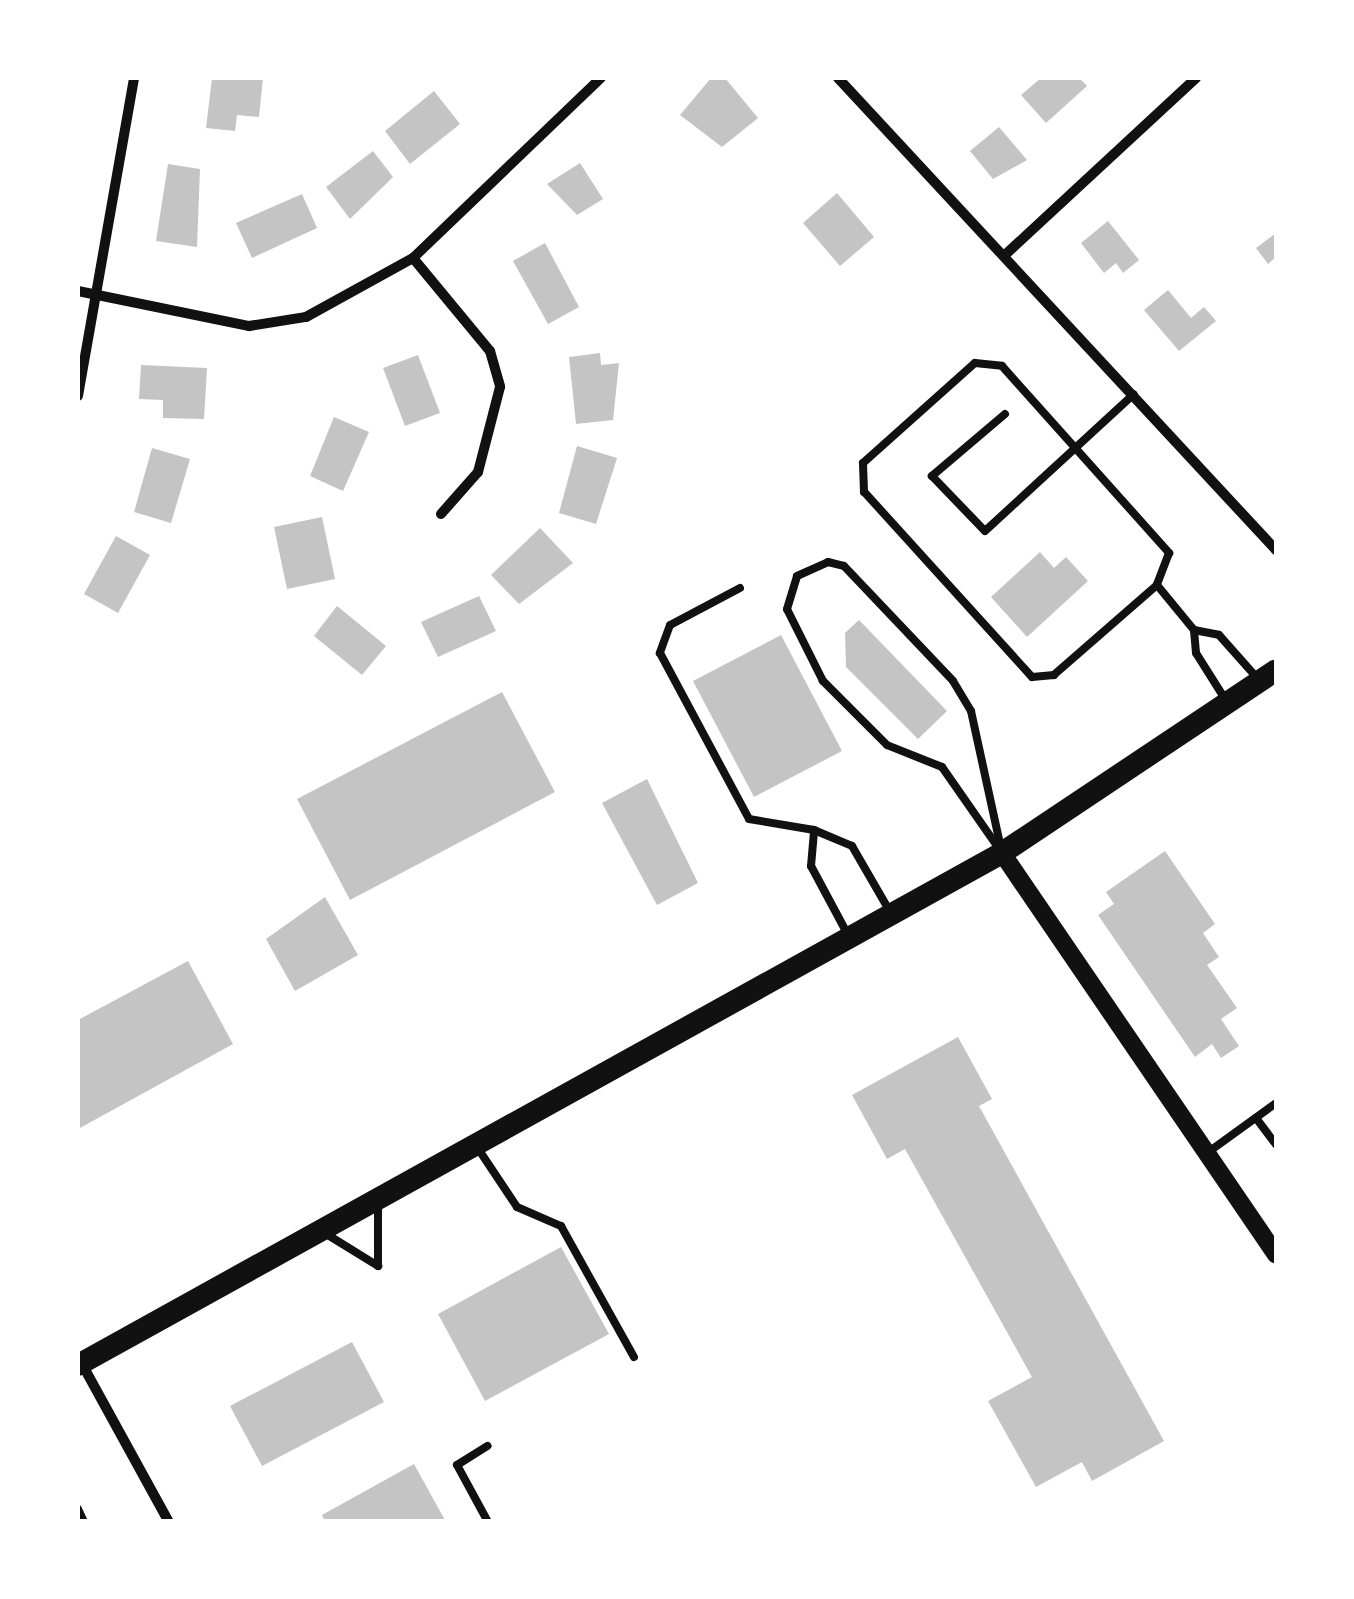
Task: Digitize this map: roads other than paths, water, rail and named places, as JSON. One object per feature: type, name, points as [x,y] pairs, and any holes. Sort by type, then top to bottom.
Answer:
[{"type":"main road","points":[[79,1361],[1002,853],[1268,676]]},
{"type":"street","points":[[78,396],[102,294],[134,78]]},
{"type":"street","points":[[78,292],[249,326],[306,318],[413,258],[601,78]]},
{"type":"street","points":[[838,78],[1006,254],[1276,550]]},
{"type":"street","points":[[1006,254],[1196,78]]},
{"type":"street","points":[[413,258],[490,351],[500,387],[478,472],[441,514]]},
{"type":"street","points":[[1002,853],[1276,1255]]},
{"type":"street","points":[[79,1361],[169,1522]]},
{"type":"lane","points":[[974,364],[1002,366],[1169,553],[1157,586],[1054,675],[1032,676],[864,492],[863,464],[974,364]]},
{"type":"lane","points":[[1005,414],[932,476],[985,530],[1134,394]]},
{"type":"lane","points":[[844,566],[953,681],[971,711],[1002,853],[942,767],[888,745],[823,681],[787,609],[797,576],[844,566]]},
{"type":"lane","points":[[1157,586],[1194,630],[1196,653],[1228,705]]},
{"type":"lane","points":[[740,588],[670,625],[660,652],[749,819],[814,830],[852,846],[891,914]]},
{"type":"lane","points":[[1194,630],[1218,634],[1268,676]]},
{"type":"lane","points":[[814,830],[811,866],[849,937]]},
{"type":"lane","points":[[1207,1153],[1276,1103]]},
{"type":"lane","points":[[1256,1118],[1276,1145]]},
{"type":"lane","points":[[474,1144],[517,1207],[561,1226],[634,1357]]},
{"type":"lane","points":[[319,1230],[378,1266],[378,1197]]},
{"type":"lane","points":[[488,1446],[457,1466],[488,1522]]},
{"type":"lane","points":[[78,1509],[84,1522]]}]
